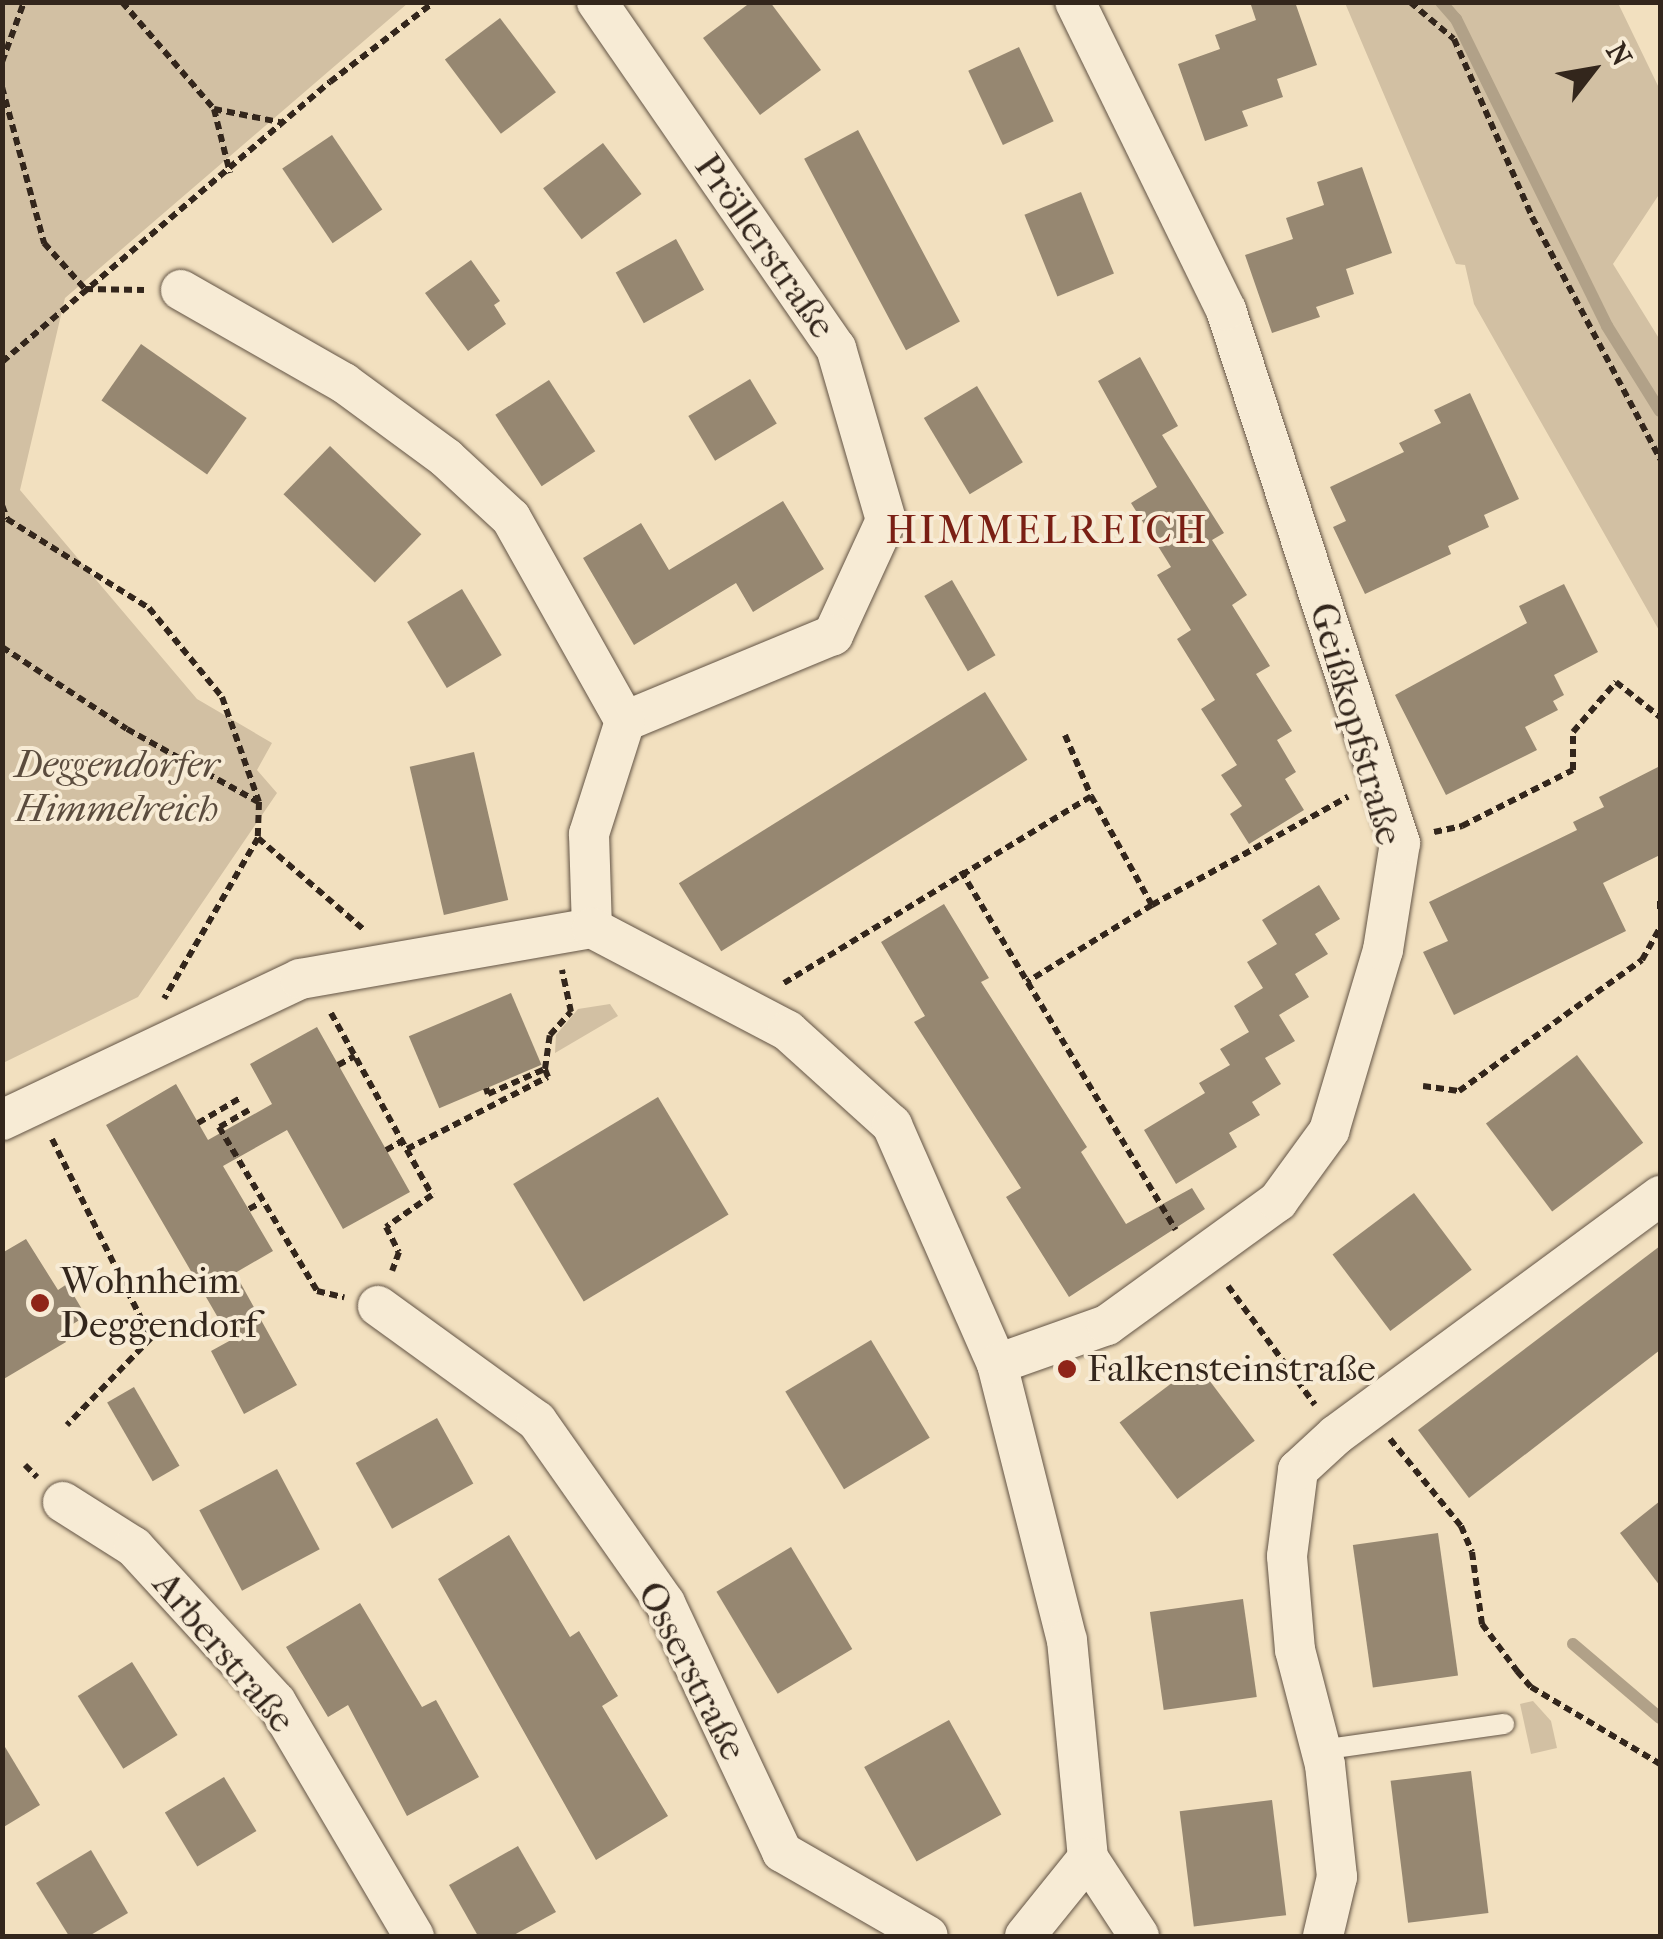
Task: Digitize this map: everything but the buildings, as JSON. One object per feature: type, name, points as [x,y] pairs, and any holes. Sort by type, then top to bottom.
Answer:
[{"type":"street","name":"Pröllerstraße","points":[[596,2],[836,348],[886,520],[833,634],[625,721]]},
{"type":"street","name":"Geißkopfstraße","points":[[997,1364],[1107,1325],[1278,1201],[1329,1131],[1383,950],[1398,838],[1226,310],[1074,2]]},
{"type":"street","points":[[180,290],[344,383],[446,458],[510,518],[625,721],[589,834],[573,931]]},
{"type":"street","points":[[19,1112],[300,979],[573,931],[788,1031],[892,1125],[997,1364],[1067,1640],[1088,1858],[1139,1936]]},
{"type":"street","points":[[1324,1936],[1336,1877],[1321,1750],[1295,1650],[1287,1556],[1298,1470],[1352,1423],[1660,1196]]},
{"type":"street","name":"Osserstraße","points":[[378,1306],[537,1421],[665,1603],[782,1852],[928,1936]]},
{"type":"street","name":"Arberstraße","points":[[63,1502],[134,1547],[276,1702],[414,1936]]},
{"type":"street","points":[[1025,1936],[1088,1858]]},
{"type":"lane","points":[[1321,1750],[1504,1724]]},
{"type":"path","points":[[2,62],[24,2]]},
{"type":"path","points":[[122,2],[214,109],[230,173]]},
{"type":"path","points":[[2,362],[86,288],[230,173],[284,123],[434,2]]},
{"type":"path","points":[[1410,2],[1454,39],[1532,217],[1660,459]]},
{"type":"path","points":[[2,86],[44,243],[86,288],[180,290]]},
{"type":"path","points":[[214,109],[284,123]]},
{"type":"path","points":[[2,505],[6,519],[149,608],[222,698],[258,802],[258,838],[171,982],[138,1054]]},
{"type":"path","points":[[2,647],[127,730],[221,776],[258,802]]},
{"type":"path","points":[[1398,838],[1462,826],[1573,770],[1573,732],[1616,682],[1660,717]]},
{"type":"path","points":[[1065,735],[1091,796],[1152,906]]},
{"type":"path","points":[[1027,982],[1152,906],[1379,780]]},
{"type":"path","points":[[745,1008],[961,871],[1091,796]]},
{"type":"path","points":[[258,838],[400,962]]},
{"type":"path","points":[[961,871],[1200,1257],[1352,1423],[1460,1526],[1472,1552],[1482,1624],[1517,1672],[1531,1687],[1660,1764]]},
{"type":"path","points":[[1660,902],[1660,912]]},
{"type":"path","points":[[1423,1086],[1459,1092],[1642,960],[1660,928]]},
{"type":"path","points":[[386,1150],[548,1077],[545,1070],[550,1035],[571,1012],[573,931]]},
{"type":"path","points":[[332,1014],[432,1195],[386,1226],[400,1252]]},
{"type":"path","points":[[338,1066],[355,1056]]},
{"type":"path","points":[[486,1088],[488,1094],[545,1070]]},
{"type":"path","points":[[198,1123],[242,1097]]},
{"type":"path","points":[[250,1110],[219,1127],[260,1203],[317,1291],[378,1306]]},
{"type":"path","points":[[19,1112],[151,1338],[67,1424]]},
{"type":"path","points":[[249,1210],[260,1203]]},
{"type":"green space","name":"Deggendorfer Himmelreich","points":[[2,3],[408,3],[65,298],[20,490],[197,699],[272,743],[257,770],[277,793],[138,997],[3,1063]]},
{"type":"green space","points":[[1345,3],[1618,3],[1660,90],[1660,193],[1613,264],[1660,340],[1660,632],[1474,304],[1465,265],[1456,264]]},
{"type":"green space","points":[[610,1004],[618,1016],[555,1053],[556,1035],[578,1009]]},
{"type":"green space","points":[[1533,1701],[1551,1721],[1557,1748],[1531,1754],[1520,1704]]},
{"type":"waterway","points":[[1441,2],[1456,19],[1607,326],[1660,411]]},
{"type":"waterway","points":[[1573,1644],[1660,1718]]},
{"type":"place","name":"Wohnheim Deggendorf","points":[[40,1303]]},
{"type":"place","name":"Falkensteinstraße","points":[[1067,1369]]},
{"type":"district","name":"HIMMELREICH","points":[[1047,530]]}]
